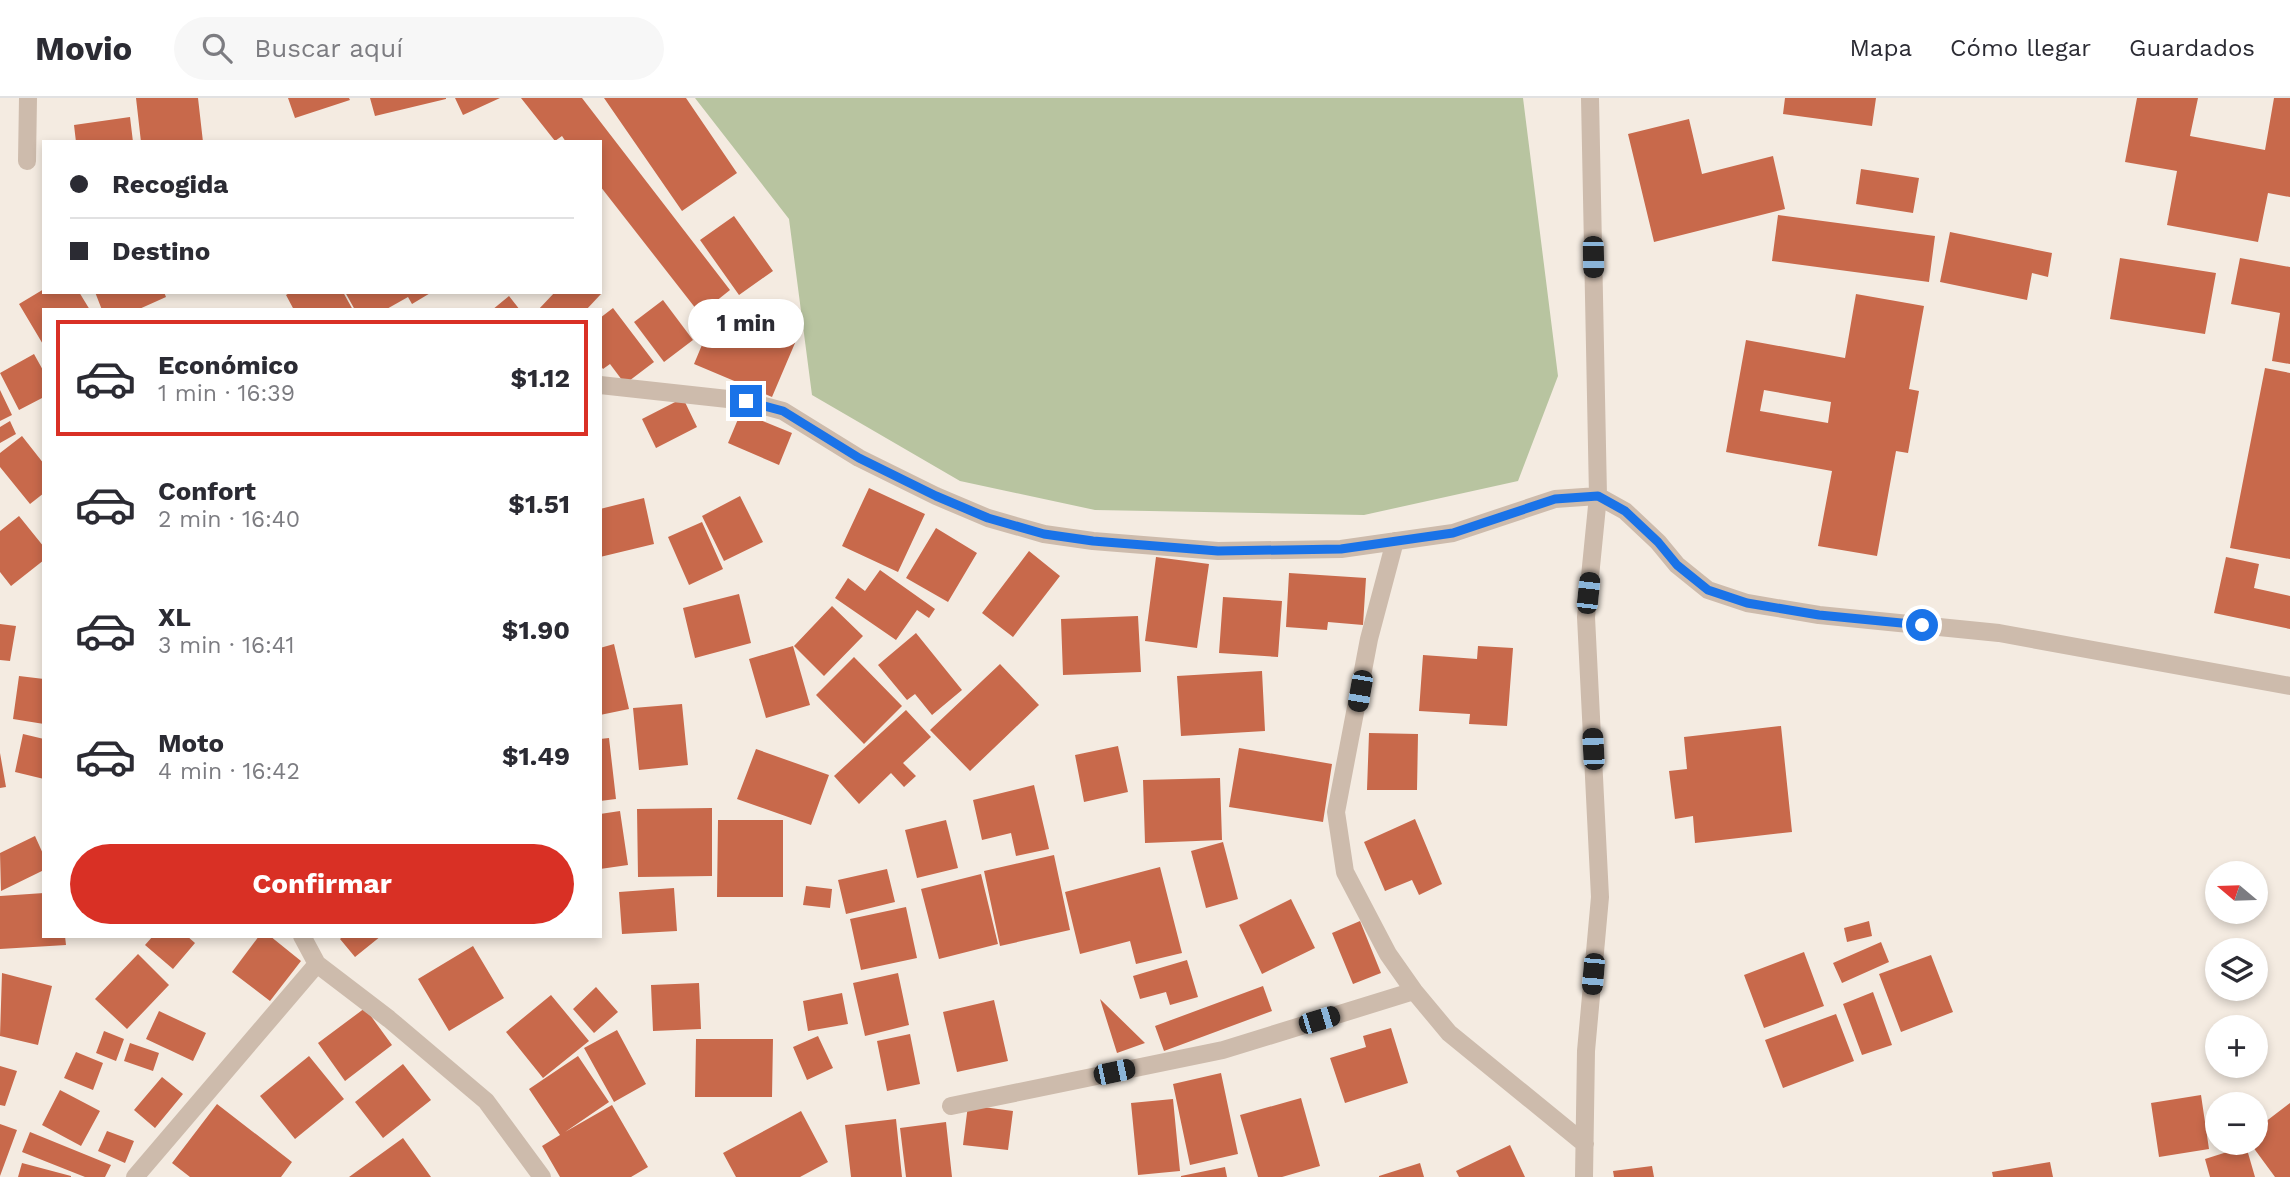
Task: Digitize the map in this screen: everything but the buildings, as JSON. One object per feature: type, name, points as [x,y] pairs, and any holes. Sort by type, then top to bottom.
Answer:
[{"type":"street","points":[[27,161],[28,98]]},
{"type":"street","points":[[1584,1177],[1586,1051],[1600,897],[1586,617],[1598,496],[1590,98]]},
{"type":"street","points":[[602,385],[746,401],[783,411],[859,458],[936,496],[988,518],[1044,534],[1093,541],[1218,551],[1341,549],[1453,533],[1555,499],[1598,496],[1625,511],[1658,542],[1677,565],[1708,590],[1747,603],[1819,615],[1999,633],[2290,686]]},
{"type":"street","points":[[1395,541],[1369,639],[1336,812],[1345,872],[1388,954],[1448,1033],[1584,1144]]},
{"type":"street","points":[[303,938],[317,964],[389,1019],[486,1101],[542,1177]]},
{"type":"street","points":[[135,1177],[317,964]]},
{"type":"street","points":[[951,1106],[1223,1050],[1414,991]]},
{"type":"green space","points":[[695,98],[1523,98],[1558,376],[1518,481],[1364,515],[1095,510],[960,481],[812,395],[789,219]]},
{"type":"route","points":[[746,401],[783,411],[859,458],[936,496],[988,518],[1044,534],[1093,541],[1218,551],[1341,549],[1453,533],[1555,499],[1598,496],[1625,511],[1658,542],[1677,565],[1708,590],[1747,603],[1819,615],[1922,625]]}]
